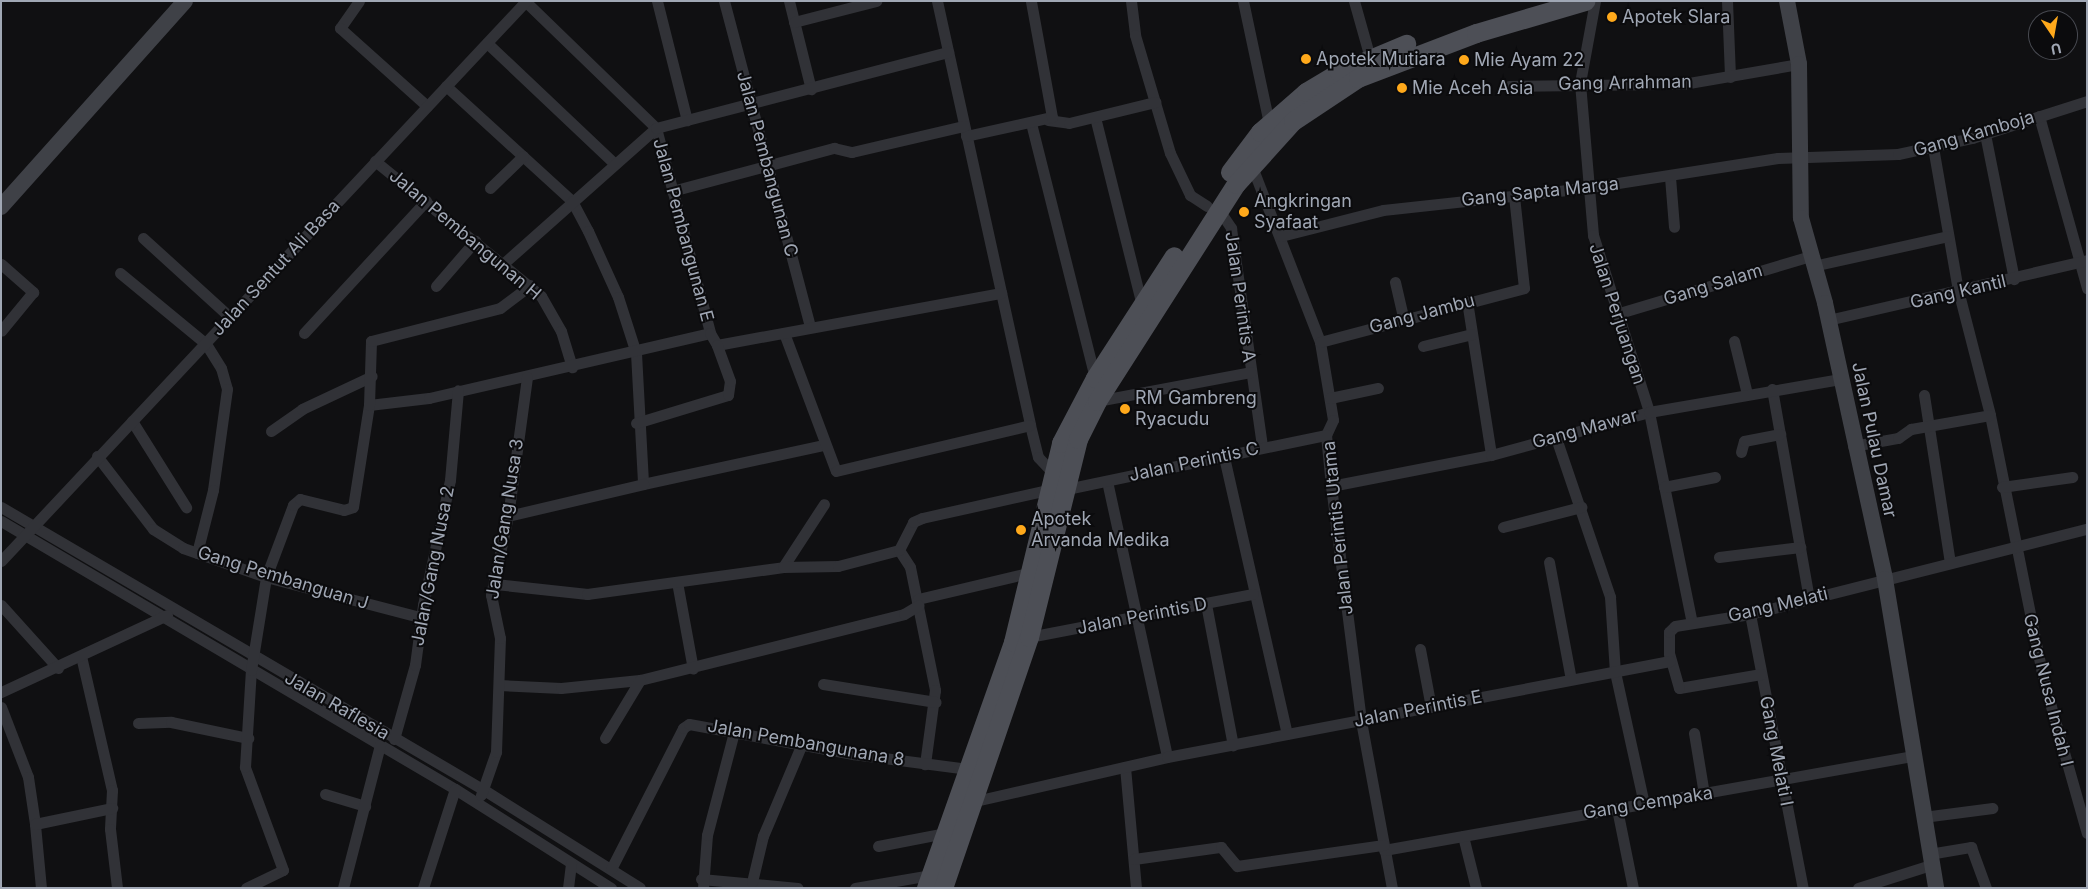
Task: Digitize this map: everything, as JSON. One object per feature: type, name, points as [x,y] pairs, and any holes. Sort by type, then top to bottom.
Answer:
[{"type":"main road","points":[[933,880],[946,845],[954,850],[966,802],[1029,637],[1055,490],[1052,472],[1065,433],[1095,378],[1142,306],[1213,208],[1292,121],[1342,87],[1482,24],[1543,1]]},
{"type":"main road","points":[[933,880],[946,833],[966,802],[968,769],[1032,572],[1055,490],[1097,401],[1213,208],[1269,123],[1322,81],[1370,58],[1482,24],[1585,1]]},
{"type":"street","points":[[1,207],[185,1]]},
{"type":"street","points":[[358,1],[340,28],[427,106]]},
{"type":"street","name":"Jalan Sentut Ali Basa","points":[[1,562],[97,456],[231,318],[525,1]]},
{"type":"street","name":"Jalan Pembangunan E","points":[[525,1],[656,128],[710,333],[717,345],[730,381],[728,395],[636,423]]},
{"type":"street","points":[[657,1],[687,120]]},
{"type":"street","name":"Jalan Pembangunan C","points":[[724,1],[810,326]]},
{"type":"street","points":[[789,1],[811,89]]},
{"type":"street","points":[[794,22],[876,1]]},
{"type":"street","points":[[937,1],[1030,425],[1038,457],[1052,472]]},
{"type":"street","points":[[1031,1],[1052,104],[1048,120]]},
{"type":"street","points":[[1131,1],[1155,102],[1170,153],[1190,195],[1213,208]]},
{"type":"street","points":[[1243,1],[1269,123]]},
{"type":"street","points":[[1354,1],[1370,58]]},
{"type":"street","name":"Jalan Perjuangan","points":[[1595,1],[1580,84],[1586,188],[1593,235],[1616,314],[1649,412],[1692,623]]},
{"type":"street","points":[[1727,1],[1730,76]]},
{"type":"street","name":"Jalan Pulau Damar","points":[[1787,1],[1799,64],[1801,218],[1828,320],[1853,446],[1885,580],[1912,756],[1936,888]]},
{"type":"street","points":[[487,43],[615,164]]},
{"type":"street","points":[[504,263],[656,128],[753,106],[948,52]]},
{"type":"street","name":"Gang Arrahman","points":[[1509,86],[1683,84],[1799,64]]},
{"type":"street","points":[[446,86],[572,202],[612,282],[636,353],[636,423],[643,484]]},
{"type":"street","name":"Gang Kamboja","points":[[1800,157],[1854,157],[1933,148],[1985,134],[2087,101]]},
{"type":"street","points":[[672,191],[834,148],[852,152],[965,131],[1048,120],[1061,124],[1155,102]]},
{"type":"street","points":[[2039,116],[2083,261],[2087,288]]},
{"type":"street","points":[[1095,117],[1142,306]]},
{"type":"street","points":[[1031,123],[1095,378]]},
{"type":"street","points":[[1985,134],[2014,279]]},
{"type":"street","name":"Gang Nusa Indah I","points":[[1933,148],[1958,290],[1990,415],[2002,487],[2059,745],[2084,807],[2087,833]]},
{"type":"street","points":[[490,188],[523,156]]},
{"type":"street","name":"Gang Sapta Marga","points":[[1281,236],[1383,210],[1586,188],[1800,157]]},
{"type":"street","name":"Jalan Pembangunan H","points":[[375,161],[504,263],[530,286],[550,309],[572,367]]},
{"type":"street","name":"Jalan Perintis Utama","points":[[1251,164],[1281,236],[1320,342],[1333,420],[1326,435],[1331,486],[1361,721],[1383,848],[1392,888]]},
{"type":"street","points":[[1670,176],[1674,227]]},
{"type":"street","name":"Gang Jambu","points":[[1320,342],[1403,317],[1524,288],[1514,196]]},
{"type":"street","points":[[304,333],[426,201]]},
{"type":"street","name":"Jalan Perintis A","points":[[1213,208],[1231,228],[1262,447]]},
{"type":"street","name":"Gang Salam","points":[[1616,314],[1812,261],[1948,236]]},
{"type":"street","points":[[143,238],[231,318]]},
{"type":"street","points":[[436,286],[475,241]]},
{"type":"street","name":"Gang Kantil","points":[[1828,320],[2014,279],[2083,261]]},
{"type":"street","points":[[1,264],[33,292],[1,331]]},
{"type":"street","points":[[120,273],[206,344],[221,368],[227,389],[213,490],[197,553]]},
{"type":"street","points":[[1395,282],[1403,317]]},
{"type":"street","points":[[278,888],[276,876],[282,864],[247,780],[253,663],[266,576],[274,547],[296,502],[307,500],[344,510],[353,507],[372,376],[370,341],[500,308],[530,286]]},
{"type":"street","points":[[717,345],[784,333],[810,326],[1001,293]]},
{"type":"street","points":[[1467,301],[1490,455]]},
{"type":"street","points":[[369,405],[527,377],[636,353],[710,333]]},
{"type":"street","points":[[784,333],[823,444],[836,471],[1030,425]]},
{"type":"street","points":[[1423,346],[1472,334]]},
{"type":"street","points":[[1734,341],[1747,394]]},
{"type":"street","points":[[1097,401],[1250,372]]},
{"type":"street","points":[[271,431],[302,409],[372,376]]},
{"type":"street","name":"Jalan/Gang Nusa 3","points":[[480,797],[494,762],[499,685],[499,628],[491,605],[508,516],[527,377]]},
{"type":"street","name":"Gang Mawar","points":[[1331,486],[1490,455],[1649,412],[1772,389],[1840,379]]},
{"type":"street","points":[[1330,398],[1378,388]]},
{"type":"street","points":[[1772,389],[1810,599]]},
{"type":"street","name":"Jalan/Gang Nusa 2","points":[[394,739],[415,665],[420,617],[450,480],[458,390]]},
{"type":"street","points":[[1924,395],[1950,562]]},
{"type":"street","points":[[1853,446],[1898,438],[1910,429],[1990,415]]},
{"type":"street","points":[[132,421],[186,507]]},
{"type":"street","points":[[1741,452],[1744,441],[1780,434]]},
{"type":"street","name":"Jalan Perintis C","points":[[899,550],[913,522],[1055,490],[1107,481],[1326,435]]},
{"type":"street","points":[[1556,438],[1610,597],[1615,672],[1644,804]]},
{"type":"street","points":[[508,516],[823,444]]},
{"type":"street","name":"Gang Pembanguan J","points":[[97,456],[153,528],[197,553],[266,576],[420,617]]},
{"type":"street","points":[[1224,457],[1253,594],[1287,734]]},
{"type":"street","points":[[1664,487],[1716,477]]},
{"type":"street","points":[[2002,487],[2072,477]]},
{"type":"street","points":[[1107,481],[1166,757]]},
{"type":"street","points":[[783,567],[824,504]]},
{"type":"street","name":"Jalan Raflesia","points":[[1,507],[34,525],[168,613]]},
{"type":"street","points":[[1503,527],[1581,507]]},
{"type":"street","name":"Jalan Raflesia","points":[[1,521],[168,613],[253,663],[394,739],[410,755],[455,789],[480,797],[571,863],[611,888]]},
{"type":"street","name":"Gang Melati","points":[[1670,661],[1671,628],[1750,614],[2015,545],[2087,529]]},
{"type":"street","points":[[1719,557],[1800,547]]},
{"type":"street","points":[[495,584],[587,594],[783,567],[838,566],[899,550],[910,567],[936,702],[926,764]]},
{"type":"street","points":[[1548,562],[1571,679]]},
{"type":"street","points":[[499,685],[561,688],[640,680],[693,669],[904,614],[918,602],[1032,572]]},
{"type":"street","points":[[677,582],[693,669]]},
{"type":"street","name":"Jalan Perintis D","points":[[1029,637],[1136,619],[1253,594]]},
{"type":"street","points":[[1206,604],[1234,744]]},
{"type":"street","points":[[1,605],[58,668]]},
{"type":"street","points":[[1,692],[58,668],[168,613]]},
{"type":"street","name":"Gang Melati I","points":[[1750,614],[1804,888]]},
{"type":"street","points":[[1420,649],[1430,707]]},
{"type":"street","points":[[81,656],[112,808],[110,829],[117,888]]},
{"type":"street","points":[[1670,661],[1679,688],[1761,674]]},
{"type":"street","name":"Jalan Perintis E","points":[[966,802],[1166,757],[1670,661]]},
{"type":"street","name":"Jalan Raflesia","points":[[253,663],[380,745],[410,755],[480,797],[611,869],[640,888]]},
{"type":"street","points":[[605,738],[640,680]]},
{"type":"street","points":[[823,684],[936,702]]},
{"type":"street","points":[[1,707],[28,777],[41,888]]},
{"type":"street","points":[[138,724],[171,722],[248,738]]},
{"type":"street","name":"Jalan Pembangunana 8","points":[[611,869],[683,728],[694,723],[801,746],[968,769]]},
{"type":"street","points":[[734,732],[707,835],[702,883],[752,882],[798,888]]},
{"type":"street","points":[[1694,733],[1704,794]]},
{"type":"street","points":[[343,888],[380,745]]},
{"type":"street","points":[[752,882],[763,836],[801,746]]},
{"type":"street","name":"Gang Cempaka","points":[[1383,848],[1782,782],[1912,756]]},
{"type":"street","points":[[1125,767],[1136,888]]},
{"type":"street","points":[[423,888],[455,789]]},
{"type":"street","points":[[325,794],[365,806]]},
{"type":"street","points":[[34,824],[112,808]]},
{"type":"street","points":[[1923,817],[1992,808]]},
{"type":"street","points":[[1617,809],[1633,888]]},
{"type":"street","points":[[878,846],[946,833]]},
{"type":"street","points":[[1463,836],[1476,888]]},
{"type":"street","points":[[1134,859],[1221,847],[1237,866],[1383,848]]},
{"type":"street","points":[[1858,888],[1930,859],[1971,847],[1986,888]]},
{"type":"street","points":[[568,888],[571,863]]},
{"type":"street","points":[[246,888],[276,876]]},
{"type":"street","points":[[855,888],[933,880]]},
{"type":"place","name":"Apotek Slara","points":[[1612,17]]},
{"type":"place","name":"Apotek Mutiara","points":[[1306,59]]},
{"type":"place","name":"Mie Ayam 22","points":[[1464,60]]},
{"type":"place","name":"Mie Aceh Asia","points":[[1402,88]]},
{"type":"place","name":"Angkringan Syafaat","points":[[1244,212]]},
{"type":"place","name":"RM Gambreng Ryacudu","points":[[1125,409]]},
{"type":"place","name":"Apotek Arvanda Medika","points":[[1021,530]]}]
